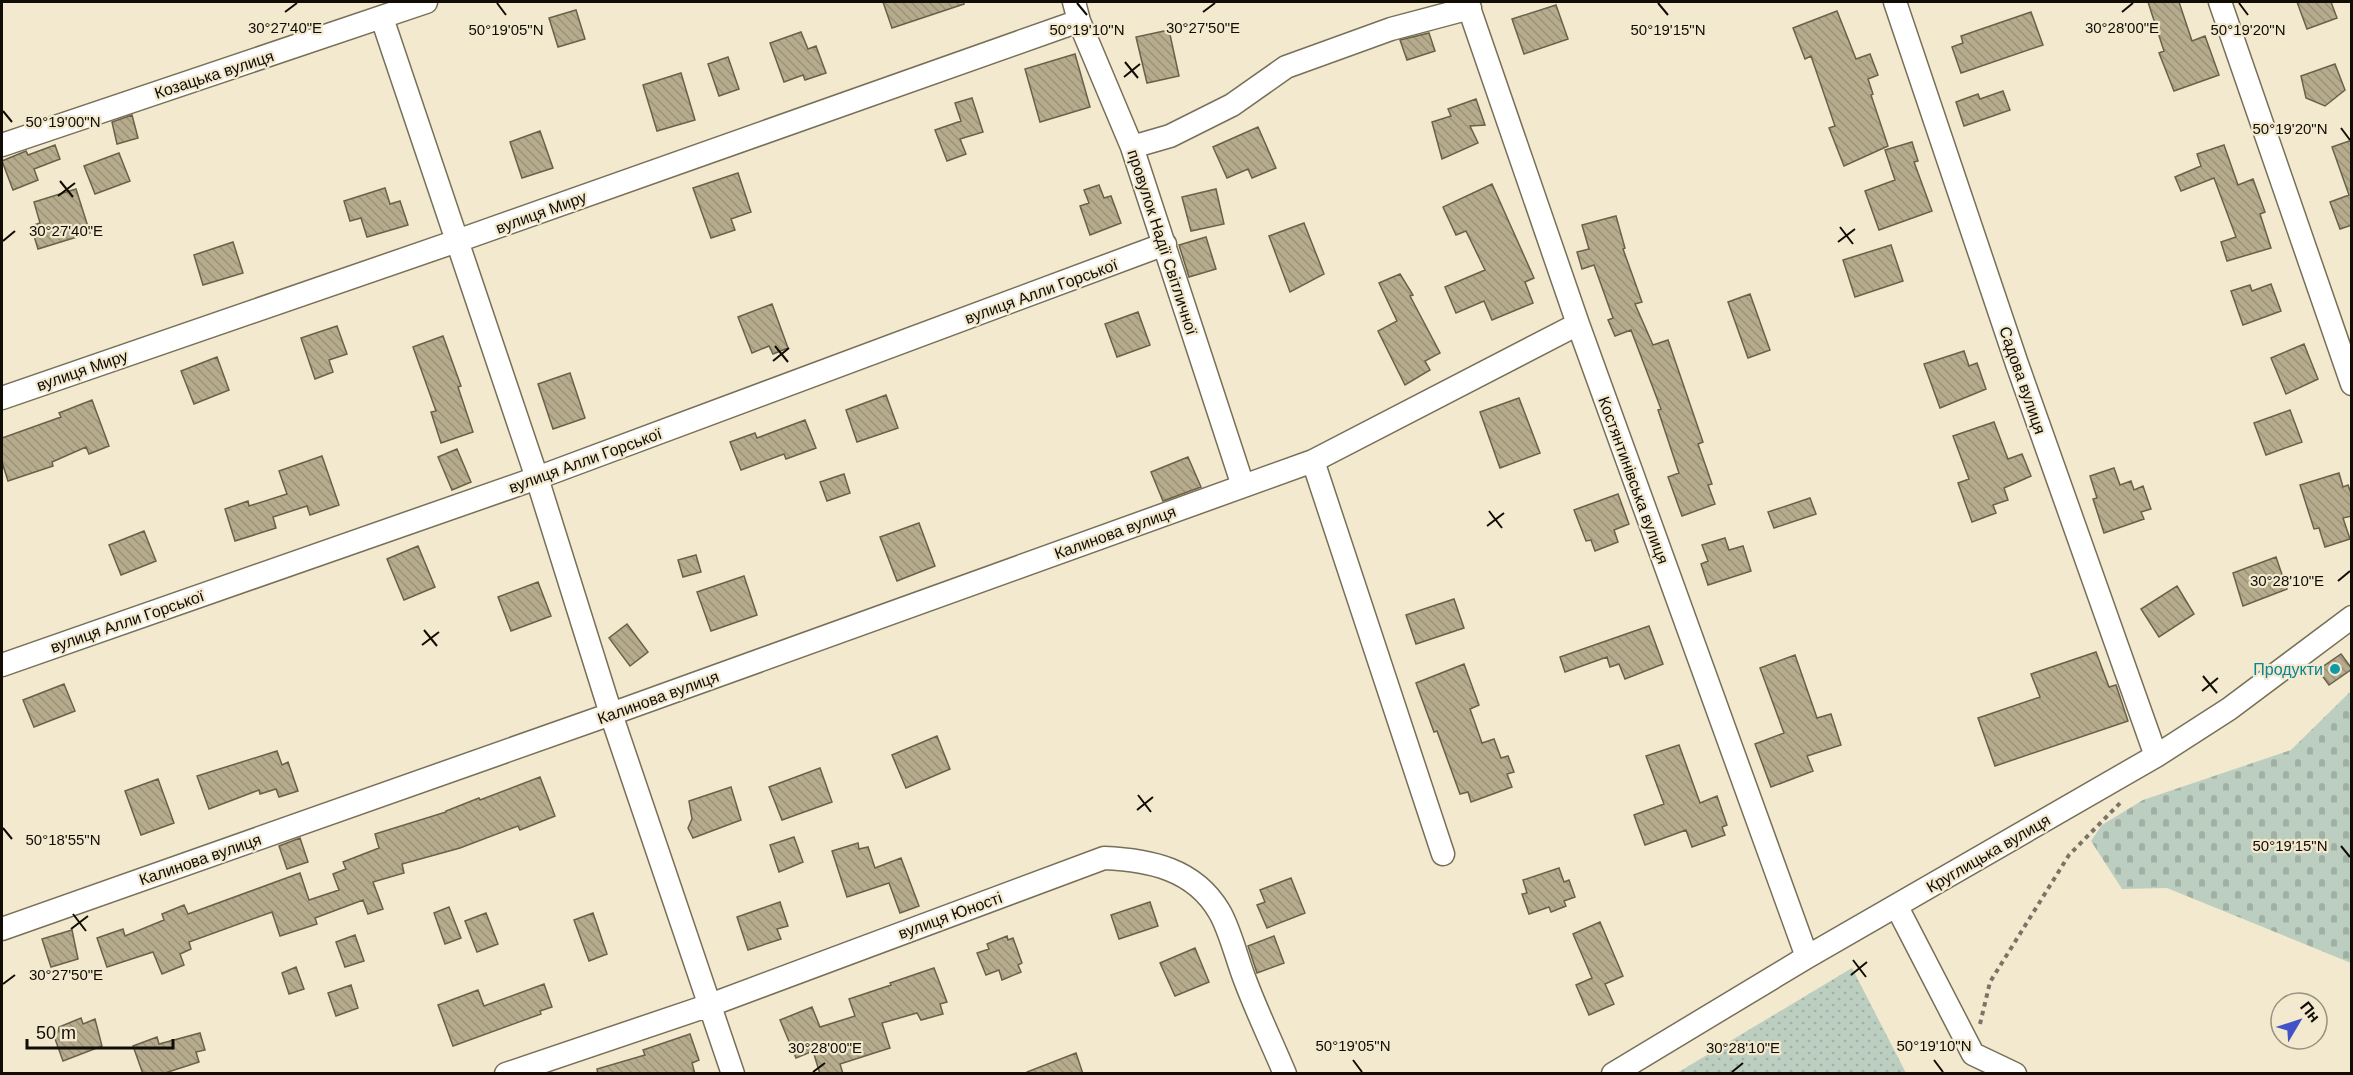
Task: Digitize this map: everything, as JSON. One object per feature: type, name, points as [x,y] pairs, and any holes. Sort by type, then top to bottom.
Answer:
[{"type":"street","name":"Козацька вулиця","points":[[2,145],[426,2]]},
{"type":"street","name":"Садова вулиця","points":[[1894,2],[2016,364],[2156,756]]},
{"type":"street","points":[[2220,2],[2352,384]]},
{"type":"street","points":[[1132,147],[1170,136],[1232,105],[1286,67],[1391,29],[1468,5]]},
{"type":"street","name":"Костянтинівська вулиця","points":[[1468,5],[1578,324],[1807,957]]},
{"type":"street","name":"провулок Надії Світличної","points":[[1077,11],[1132,147],[1243,486]]},
{"type":"street","name":"вулиця Миру","points":[[2,398],[457,241],[1077,11]]},
{"type":"street","points":[[382,18],[537,478],[611,714],[733,1074]]},
{"type":"street","name":"вулиця Алли Горської","points":[[2,665],[537,478],[1165,244]]},
{"type":"street","name":"Калинова вулиця","points":[[2,929],[611,714],[1313,461],[1578,324]]},
{"type":"street","points":[[1313,461],[1443,854]]},
{"type":"street","name":"Круглицька вулиця","points":[[1613,1074],[1807,957],[2156,756],[2229,709],[2352,617]]},
{"type":"street","name":"вулиця Юності","points":[[506,1074],[710,1005],[1104,858],[1139,860],[1165,867],[1197,885],[1220,912],[1246,983],[1285,1074]]},
{"type":"street","points":[[1897,906],[1978,1064],[2015,1074]]},
{"type":"path","points":[[1978,1064],[1990,982],[2069,855],[2125,799]]},
{"type":"green space","points":[[2351,691],[2351,963],[2167,888],[2122,889],[2091,841],[2102,825],[2143,800],[2291,750]]},
{"type":"green space","points":[[1852,968],[1906,1073],[1677,1073]]},
{"type":"building","points":[[883,2],[963,2],[964,4],[892,28]]},
{"type":"building","points":[[2148,2],[2179,2],[2192,41],[2205,36],[2219,75],[2174,91],[2159,53],[2164,51]]},
{"type":"building","points":[[2297,2],[2331,2],[2337,18],[2307,29]]},
{"type":"building","points":[[1556,5],[1568,39],[1524,54],[1512,19]]},
{"type":"building","points":[[576,10],[585,39],[558,47],[549,18]]},
{"type":"building","points":[[1837,11],[1856,59],[1870,54],[1878,75],[1868,79],[1888,146],[1844,166],[1829,128],[1835,126],[1811,56],[1805,59],[1793,28]]},
{"type":"building","points":[[2031,12],[2043,45],[1961,73],[1952,47],[1963,43],[1961,36]]},
{"type":"building","points":[[1169,30],[1179,76],[1147,83],[1136,37]]},
{"type":"building","points":[[801,32],[808,49],[816,46],[826,73],[805,80],[803,75],[784,82],[770,43]]},
{"type":"building","points":[[1429,33],[1435,51],[1407,60],[1400,40]]},
{"type":"building","points":[[1075,54],[1090,107],[1040,122],[1025,69]]},
{"type":"building","points":[[728,57],[739,89],[719,96],[708,64]]},
{"type":"building","points":[[2335,64],[2345,90],[2325,106],[2306,98],[2301,76]]},
{"type":"building","points":[[681,73],[695,120],[657,131],[643,85]]},
{"type":"building","points":[[2003,91],[2010,110],[1964,126],[1956,102],[1978,94],[1980,99]]},
{"type":"building","points":[[972,98],[983,132],[960,139],[966,154],[947,161],[935,130],[961,121],[955,103]]},
{"type":"building","points":[[1476,99],[1485,125],[1470,126],[1478,143],[1442,159],[1432,122],[1451,116],[1448,109]]},
{"type":"building","points":[[132,115],[138,138],[117,144],[112,122]]},
{"type":"building","points":[[1258,127],[1276,168],[1252,178],[1248,169],[1227,178],[1213,147]]},
{"type":"building","points":[[540,131],[553,168],[522,178],[510,142]]},
{"type":"building","points":[[2352,140],[2352,225],[2340,229],[2330,202],[2349,195],[2332,147]]},
{"type":"building","points":[[1912,142],[1918,161],[1914,162],[1932,211],[1879,230],[1865,191],[1895,180],[1885,150]]},
{"type":"building","points":[[55,145],[60,159],[34,169],[38,180],[13,190],[2,161],[26,151],[28,155]]},
{"type":"building","points":[[2224,145],[2238,185],[2253,179],[2265,212],[2260,214],[2271,248],[2227,261],[2221,242],[2236,237],[2214,178],[2181,191],[2175,177],[2201,166],[2197,154]]},
{"type":"building","points":[[119,153],[130,181],[95,194],[84,166]]},
{"type":"building","points":[[738,173],[751,212],[731,219],[735,230],[711,238],[693,188]]},
{"type":"building","points":[[1492,184],[1534,278],[1525,282],[1533,303],[1492,320],[1484,301],[1456,313],[1445,287],[1485,270],[1466,231],[1456,235],[1443,207]]},
{"type":"building","points":[[1099,185],[1104,198],[1111,196],[1121,223],[1090,235],[1080,206],[1089,203],[1084,190]]},
{"type":"building","points":[[385,188],[390,204],[400,201],[408,225],[367,237],[361,218],[350,221],[344,201]]},
{"type":"building","points":[[76,189],[90,233],[38,249],[31,226],[40,223],[34,202]]},
{"type":"building","points":[[1216,189],[1224,224],[1191,231],[1182,197]]},
{"type":"building","points":[[1616,216],[1625,248],[1623,249],[1642,302],[1635,304],[1653,345],[1668,340],[1703,442],[1698,444],[1712,484],[1708,485],[1715,504],[1682,516],[1668,477],[1679,473],[1658,410],[1661,409],[1631,330],[1615,336],[1608,320],[1613,318],[1594,265],[1582,269],[1577,252],[1589,249],[1582,225]]},
{"type":"building","points":[[1304,223],[1324,274],[1290,292],[1269,236]]},
{"type":"building","points":[[1206,237],[1216,269],[1189,277],[1179,245]]},
{"type":"building","points":[[233,242],[243,273],[203,285],[194,255]]},
{"type":"building","points":[[1891,245],[1903,281],[1855,297],[1843,260]]},
{"type":"building","points":[[1400,274],[1413,295],[1410,296],[1440,353],[1425,361],[1430,370],[1405,385],[1378,331],[1397,321],[1379,283]]},
{"type":"building","points":[[2271,284],[2281,311],[2243,325],[2231,291],[2250,285],[2252,291]]},
{"type":"building","points":[[1750,294],[1770,350],[1748,358],[1728,302]]},
{"type":"building","points":[[772,304],[788,348],[773,354],[769,346],[752,353],[738,317]]},
{"type":"building","points":[[1138,312],[1150,345],[1117,357],[1105,324]]},
{"type":"building","points":[[337,326],[347,354],[329,360],[333,372],[315,379],[301,338]]},
{"type":"building","points":[[443,336],[461,386],[458,387],[473,432],[441,443],[431,412],[436,411],[413,347]]},
{"type":"building","points":[[2304,344],[2318,379],[2286,394],[2271,358]]},
{"type":"building","points":[[1964,351],[1969,366],[1977,363],[1986,389],[1940,408],[1924,364]]},
{"type":"building","points":[[217,357],[229,390],[194,404],[181,371]]},
{"type":"building","points":[[570,373],[585,418],[553,429],[538,384]]},
{"type":"building","points":[[886,395],[898,428],[857,442],[846,410]]},
{"type":"building","points":[[1519,398],[1540,453],[1500,468],[1480,412]]},
{"type":"building","points":[[92,400],[109,446],[89,454],[86,447],[52,462],[53,466],[8,481],[2,462],[2,438],[61,417],[59,413]]},
{"type":"building","points":[[2290,410],[2302,442],[2266,455],[2254,423]]},
{"type":"building","points":[[805,420],[816,448],[786,459],[784,454],[741,470],[730,442],[755,433],[757,438]]},
{"type":"building","points":[[1994,422],[2008,459],[2022,454],[2031,476],[2004,488],[2008,500],[1993,505],[1996,513],[1972,522],[1958,483],[1969,479],[1953,436]]},
{"type":"building","points":[[457,449],[471,482],[452,490],[438,457]]},
{"type":"building","points":[[322,456],[339,505],[310,515],[307,506],[273,517],[276,528],[235,541],[225,509],[248,501],[249,506],[287,494],[279,471]]},
{"type":"building","points":[[1188,457],[1201,487],[1163,501],[1151,472]]},
{"type":"building","points":[[2114,468],[2120,485],[2131,481],[2134,490],[2143,486],[2151,509],[2141,512],[2144,519],[2104,533],[2093,499],[2097,498],[2090,476]]},
{"type":"building","points":[[2339,473],[2343,487],[2348,485],[2352,496],[2352,516],[2343,518],[2350,539],[2325,547],[2319,528],[2314,529],[2300,485]]},
{"type":"building","points":[[844,474],[850,493],[827,501],[820,482]]},
{"type":"building","points":[[1618,494],[1629,524],[1614,530],[1618,542],[1595,551],[1591,540],[1586,541],[1574,510]]},
{"type":"building","points":[[1810,498],[1816,514],[1774,528],[1768,512]]},
{"type":"building","points":[[919,523],[935,566],[897,581],[880,537]]},
{"type":"building","points":[[144,531],[156,561],[121,575],[109,545]]},
{"type":"building","points":[[1725,538],[1729,550],[1743,546],[1751,571],[1708,585],[1701,564],[1708,561],[1702,545]]},
{"type":"building","points":[[418,546],[435,587],[404,600],[387,559]]},
{"type":"building","points":[[696,555],[701,572],[683,577],[678,560]]},
{"type":"building","points":[[2276,557],[2287,589],[2243,606],[2233,573]]},
{"type":"building","points":[[744,576],[757,615],[711,631],[697,592]]},
{"type":"building","points":[[538,582],[551,616],[511,631],[498,597]]},
{"type":"building","points":[[2177,586],[2194,614],[2159,637],[2141,609]]},
{"type":"building","points":[[1454,599],[1464,628],[1416,644],[1406,615]]},
{"type":"building","points":[[627,624],[648,652],[630,666],[609,638]]},
{"type":"building","points":[[1649,626],[1663,664],[1625,679],[1619,664],[1610,667],[1607,657],[1565,672],[1560,657]]},
{"type":"building","points":[[2096,652],[2109,687],[2116,685],[2128,721],[1995,766],[1978,718],[2040,697],[2031,674]]},
{"type":"building","name":"Продукти","points":[[2341,654],[2352,669],[2329,685],[2318,670]]},
{"type":"building","points":[[1795,655],[1817,718],[1831,714],[1841,745],[1807,756],[1813,771],[1771,787],[1755,744],[1784,733],[1760,668]]},
{"type":"building","points":[[1464,664],[1479,705],[1470,709],[1482,743],[1494,739],[1501,758],[1508,756],[1514,772],[1507,774],[1512,787],[1471,802],[1468,792],[1460,794],[1437,731],[1434,732],[1416,683]]},
{"type":"building","points":[[64,684],[75,711],[34,727],[23,700]]},
{"type":"building","points":[[937,736],[950,769],[906,788],[892,755]]},
{"type":"building","points":[[1679,745],[1700,803],[1717,796],[1727,825],[1722,827],[1725,835],[1692,847],[1686,830],[1645,845],[1634,815],[1664,804],[1646,756]]},
{"type":"building","points":[[277,751],[282,765],[288,762],[298,791],[279,797],[276,789],[260,794],[259,790],[209,809],[197,776]]},
{"type":"building","points":[[820,768],[832,802],[782,820],[769,787]]},
{"type":"building","points":[[540,777],[555,816],[520,830],[518,826],[460,848],[402,864],[404,873],[373,882],[383,909],[368,914],[363,900],[315,918],[317,924],[280,936],[272,912],[189,942],[191,949],[180,954],[184,965],[162,974],[153,952],[107,967],[97,938],[123,929],[125,936],[164,920],[162,914],[184,905],[188,914],[300,873],[309,900],[339,890],[333,874],[346,869],[343,862],[379,848],[375,834],[446,812]]},
{"type":"building","points":[[158,779],[174,823],[141,835],[125,791]]},
{"type":"building","points":[[731,787],[741,820],[693,838],[688,828],[692,819],[689,801]]},
{"type":"building","points":[[794,837],[803,862],[779,872],[770,845]]},
{"type":"building","points":[[300,838],[308,862],[287,869],[279,846]]},
{"type":"building","points":[[858,843],[859,849],[868,847],[875,868],[901,858],[919,906],[900,913],[889,883],[847,897],[832,851]]},
{"type":"building","points":[[1559,868],[1564,882],[1569,880],[1575,897],[1564,901],[1566,906],[1551,912],[1549,907],[1529,914],[1522,894],[1527,893],[1523,880]]},
{"type":"building","points":[[1291,878],[1305,913],[1267,928],[1257,905],[1265,902],[1260,890]]},
{"type":"building","points":[[780,902],[788,926],[777,929],[781,939],[748,950],[737,917]]},
{"type":"building","points":[[1150,902],[1158,926],[1119,939],[1111,915]]},
{"type":"building","points":[[449,907],[461,938],[445,944],[434,913]]},
{"type":"building","points":[[486,913],[498,944],[477,952],[465,921]]},
{"type":"building","points":[[593,913],[607,954],[589,961],[574,920]]},
{"type":"building","points":[[1600,922],[1623,976],[1605,984],[1614,1004],[1589,1015],[1576,985],[1592,978],[1573,934]]},
{"type":"building","points":[[72,930],[78,959],[51,967],[42,939]]},
{"type":"building","points":[[355,935],[364,961],[345,967],[336,942]]},
{"type":"building","points":[[1007,936],[1008,940],[1013,938],[1022,963],[1018,965],[1021,972],[1002,980],[999,970],[986,975],[977,953],[989,949],[987,944]]},
{"type":"building","points":[[1274,936],[1284,963],[1257,973],[1248,946]]},
{"type":"building","points":[[1195,948],[1209,982],[1175,996],[1160,963]]},
{"type":"building","points":[[296,967],[304,989],[289,994],[282,973]]},
{"type":"building","points":[[934,968],[947,1002],[940,1004],[943,1014],[921,1020],[917,1013],[882,1023],[890,1048],[840,1064],[843,1074],[820,1074],[813,1051],[796,1058],[780,1020],[812,1007],[820,1027],[855,1016],[849,999]]},
{"type":"building","points":[[544,984],[552,1007],[540,1011],[541,1014],[453,1046],[438,1005],[478,990],[484,1006]]},
{"type":"building","points":[[351,985],[358,1008],[336,1016],[328,993]]},
{"type":"building","points":[[81,1018],[83,1024],[95,1019],[102,1046],[63,1061],[54,1036],[59,1027]]},
{"type":"building","points":[[200,1033],[205,1050],[196,1052],[199,1062],[162,1074],[143,1074],[133,1046],[157,1037],[159,1044]]},
{"type":"building","points":[[690,1034],[699,1060],[692,1063],[695,1074],[598,1074],[597,1069],[645,1055],[643,1050]]},
{"type":"building","points":[[1076,1053],[1083,1074],[1027,1074],[1027,1072]]},
{"type":"place","name":"Продукти","points":[[2335,669]]}]
